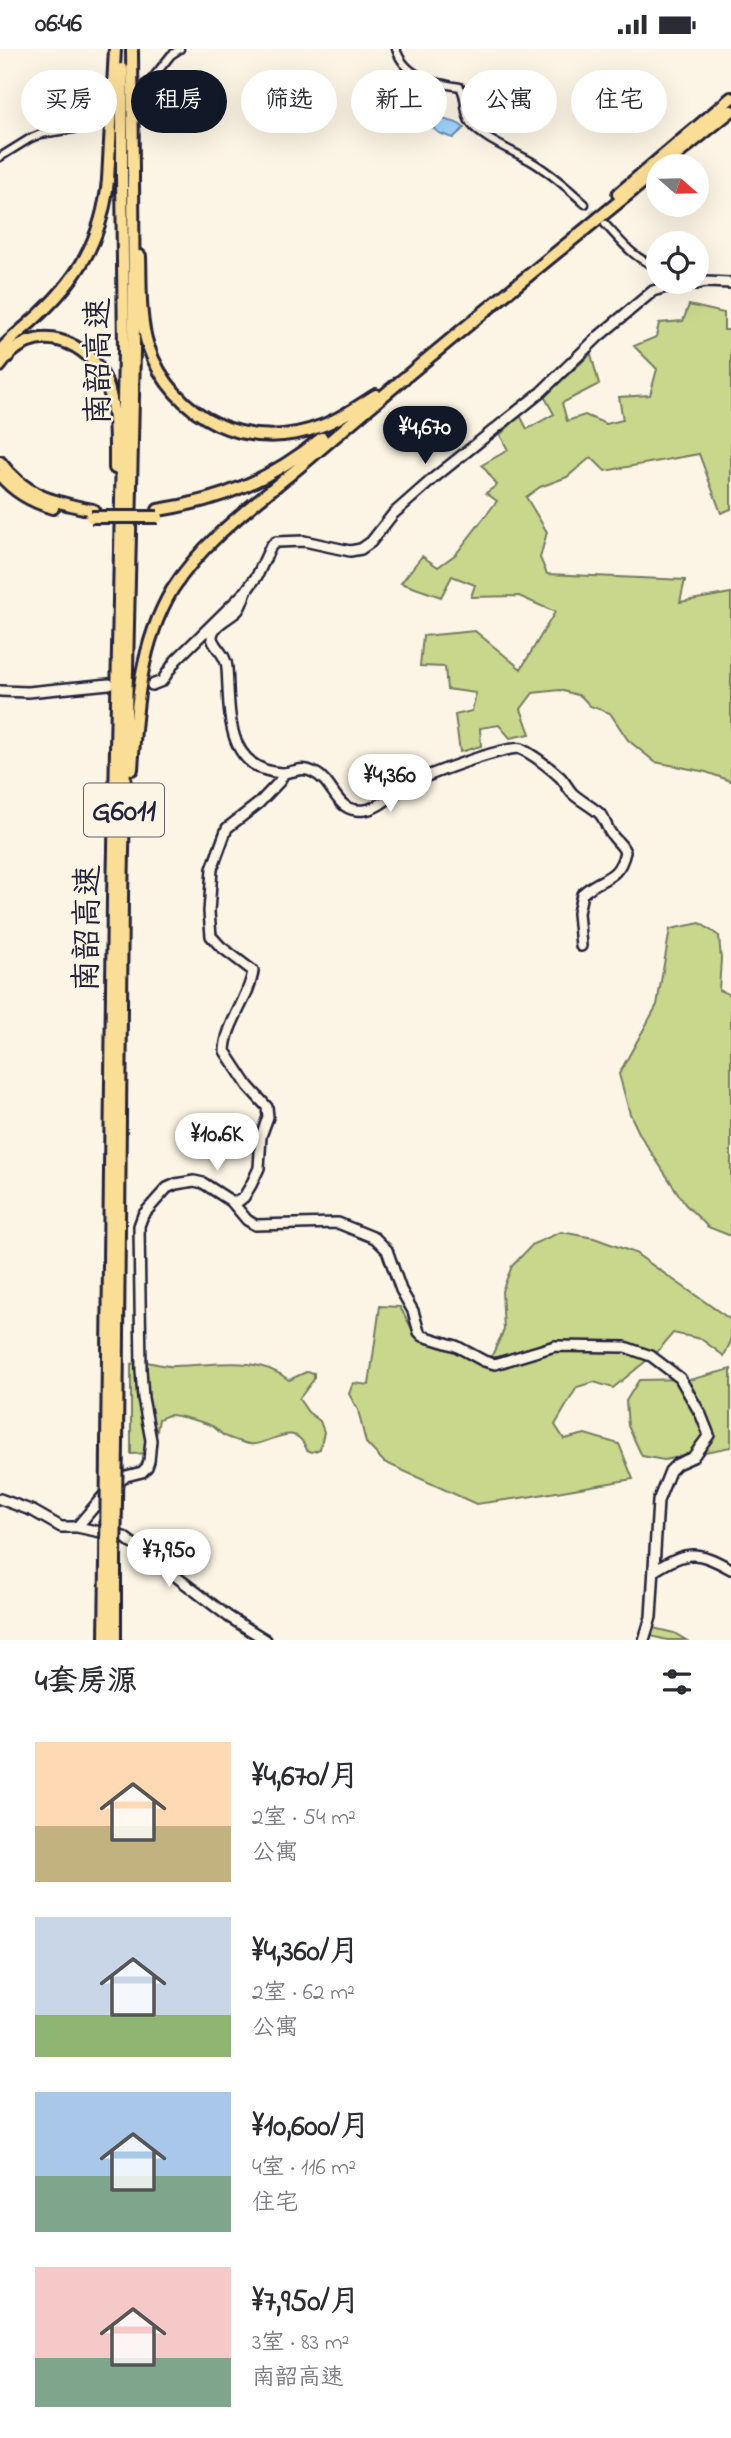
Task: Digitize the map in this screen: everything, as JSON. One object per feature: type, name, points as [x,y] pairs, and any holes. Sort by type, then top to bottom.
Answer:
[{"type":"highway","points":[[0,351],[59,295],[78,272],[94,241],[105,207],[108,180],[115,49]]},
{"type":"highway","name":"南韶高速","points":[[112,1445],[134,351],[132,173],[121,49]]},
{"type":"highway","points":[[132,49],[140,141],[132,173],[142,306],[147,343],[156,366],[170,389],[188,407],[206,419],[244,434],[282,435],[320,426],[348,413],[384,389]]},
{"type":"highway","points":[[158,514],[212,499],[261,479],[310,447],[384,389],[731,98]]},
{"type":"highway","points":[[678,154],[731,111]]},
{"type":"highway","name":"南韶高速","points":[[115,1640],[111,1560],[113,898],[124,351],[132,173]]},
{"type":"highway","points":[[122,898],[139,689],[155,625],[173,589],[200,555],[230,526],[646,180]]},
{"type":"highway","points":[[0,366],[17,347],[45,338],[60,339],[75,345],[86,354],[98,367],[107,386],[113,408],[115,440],[114,593],[118,651]]},
{"type":"highway","points":[[0,475],[16,491],[38,503],[92,513],[158,514],[222,503],[279,477],[315,453]]},
{"type":"highway","points":[[0,461],[11,477],[25,488],[92,513]]},
{"type":"highway","name":"南韶高速","points":[[105,1640],[111,1560]]},
{"type":"street","points":[[0,157],[41,134],[86,127],[151,80],[171,55],[180,49]]},
{"type":"street","points":[[396,49],[404,67],[429,81],[460,87],[465,95],[471,124],[545,170],[585,204]]},
{"type":"street","points":[[605,224],[646,263]]},
{"type":"street","points":[[709,281],[731,283]]},
{"type":"street","points":[[152,685],[162,681],[176,660],[246,591],[257,576],[271,546],[276,542],[304,541],[350,551],[361,549],[371,542],[393,514],[540,393],[649,294]]},
{"type":"street","points":[[246,591],[238,610],[215,629],[212,641],[226,656],[229,713],[237,745],[248,758],[261,767],[284,773],[310,770],[320,776],[342,805],[370,810],[420,778],[439,770],[511,748],[519,748],[559,777],[573,794],[598,812],[625,852],[615,874],[582,894],[579,913],[581,946]]},
{"type":"street","points":[[0,691],[57,690],[108,684]]},
{"type":"street","points":[[231,1201],[239,1201],[244,1197],[259,1168],[261,1136],[268,1117],[267,1107],[248,1086],[225,1051],[230,1030],[253,971],[211,936],[211,878],[227,828],[258,803],[279,782],[284,773]]},
{"type":"street","points":[[77,1527],[104,1495],[126,1476],[142,1472],[149,1461],[151,1440],[141,1370],[141,1219],[167,1188],[185,1182],[203,1182],[231,1201],[247,1220],[255,1225],[338,1223],[375,1237],[387,1251],[401,1290],[423,1336],[456,1346],[495,1364],[555,1346],[612,1346],[636,1350],[667,1366],[680,1378],[709,1435],[693,1457],[677,1464],[670,1471],[658,1501],[651,1617],[644,1640]]},
{"type":"street","points":[[0,1499],[33,1511],[61,1527],[77,1527],[124,1537],[229,1617],[266,1640]]},
{"type":"street","points":[[654,1571],[681,1556],[694,1555],[707,1556],[731,1569]]},
{"type":"green space","points":[[689,305],[724,313],[724,330],[731,330],[731,509],[721,513],[699,454],[605,471],[591,457],[567,477],[540,487],[526,497],[547,532],[540,558],[547,574],[685,580],[680,602],[731,593],[731,781],[706,772],[655,762],[628,740],[610,713],[590,706],[581,696],[560,690],[533,693],[521,709],[530,734],[510,738],[499,725],[480,728],[481,746],[460,752],[455,715],[472,711],[476,693],[447,689],[445,667],[420,666],[423,636],[475,631],[521,669],[555,612],[519,596],[471,597],[475,585],[452,576],[441,597],[401,583],[422,556],[438,567],[456,554],[497,501],[486,493],[497,485],[482,465],[508,450],[500,435],[520,415],[527,429],[554,414],[544,396],[591,354],[599,384],[562,403],[567,421],[585,415],[606,424],[623,420],[619,397],[650,395],[657,369],[634,346],[656,337],[659,323],[683,321]]},
{"type":"green space","points":[[700,923],[719,936],[719,990],[731,995],[731,1236],[708,1227],[685,1204],[640,1135],[630,1114],[619,1074],[657,1005],[670,929]]},
{"type":"green space","points":[[561,1232],[594,1238],[635,1253],[731,1320],[731,1341],[724,1356],[701,1339],[673,1333],[657,1352],[613,1388],[594,1382],[577,1387],[555,1425],[564,1439],[585,1434],[619,1444],[633,1479],[476,1504],[384,1462],[366,1443],[358,1410],[349,1394],[353,1383],[369,1385],[380,1306],[400,1307],[417,1338],[457,1352],[486,1368],[504,1330],[502,1291],[512,1266],[533,1244]]},
{"type":"green space","points":[[147,1362],[172,1366],[249,1364],[276,1372],[289,1380],[306,1372],[314,1373],[314,1379],[299,1399],[308,1412],[320,1421],[324,1432],[320,1449],[312,1452],[307,1450],[294,1435],[279,1436],[262,1443],[245,1443],[227,1437],[208,1424],[169,1415],[159,1419],[153,1453],[131,1454],[131,1364]]},
{"type":"green space","points":[[731,1369],[731,1447],[664,1460],[642,1456],[628,1426],[626,1401],[639,1380],[693,1379]]},
{"type":"green space","points":[[649,1627],[674,1633],[686,1640],[667,1640],[647,1635]]},
{"type":"water","points":[[447,120],[461,125],[461,131],[453,138],[439,133],[447,133]]},
{"type":"tunnel","points":[[585,204],[605,224]]}]
